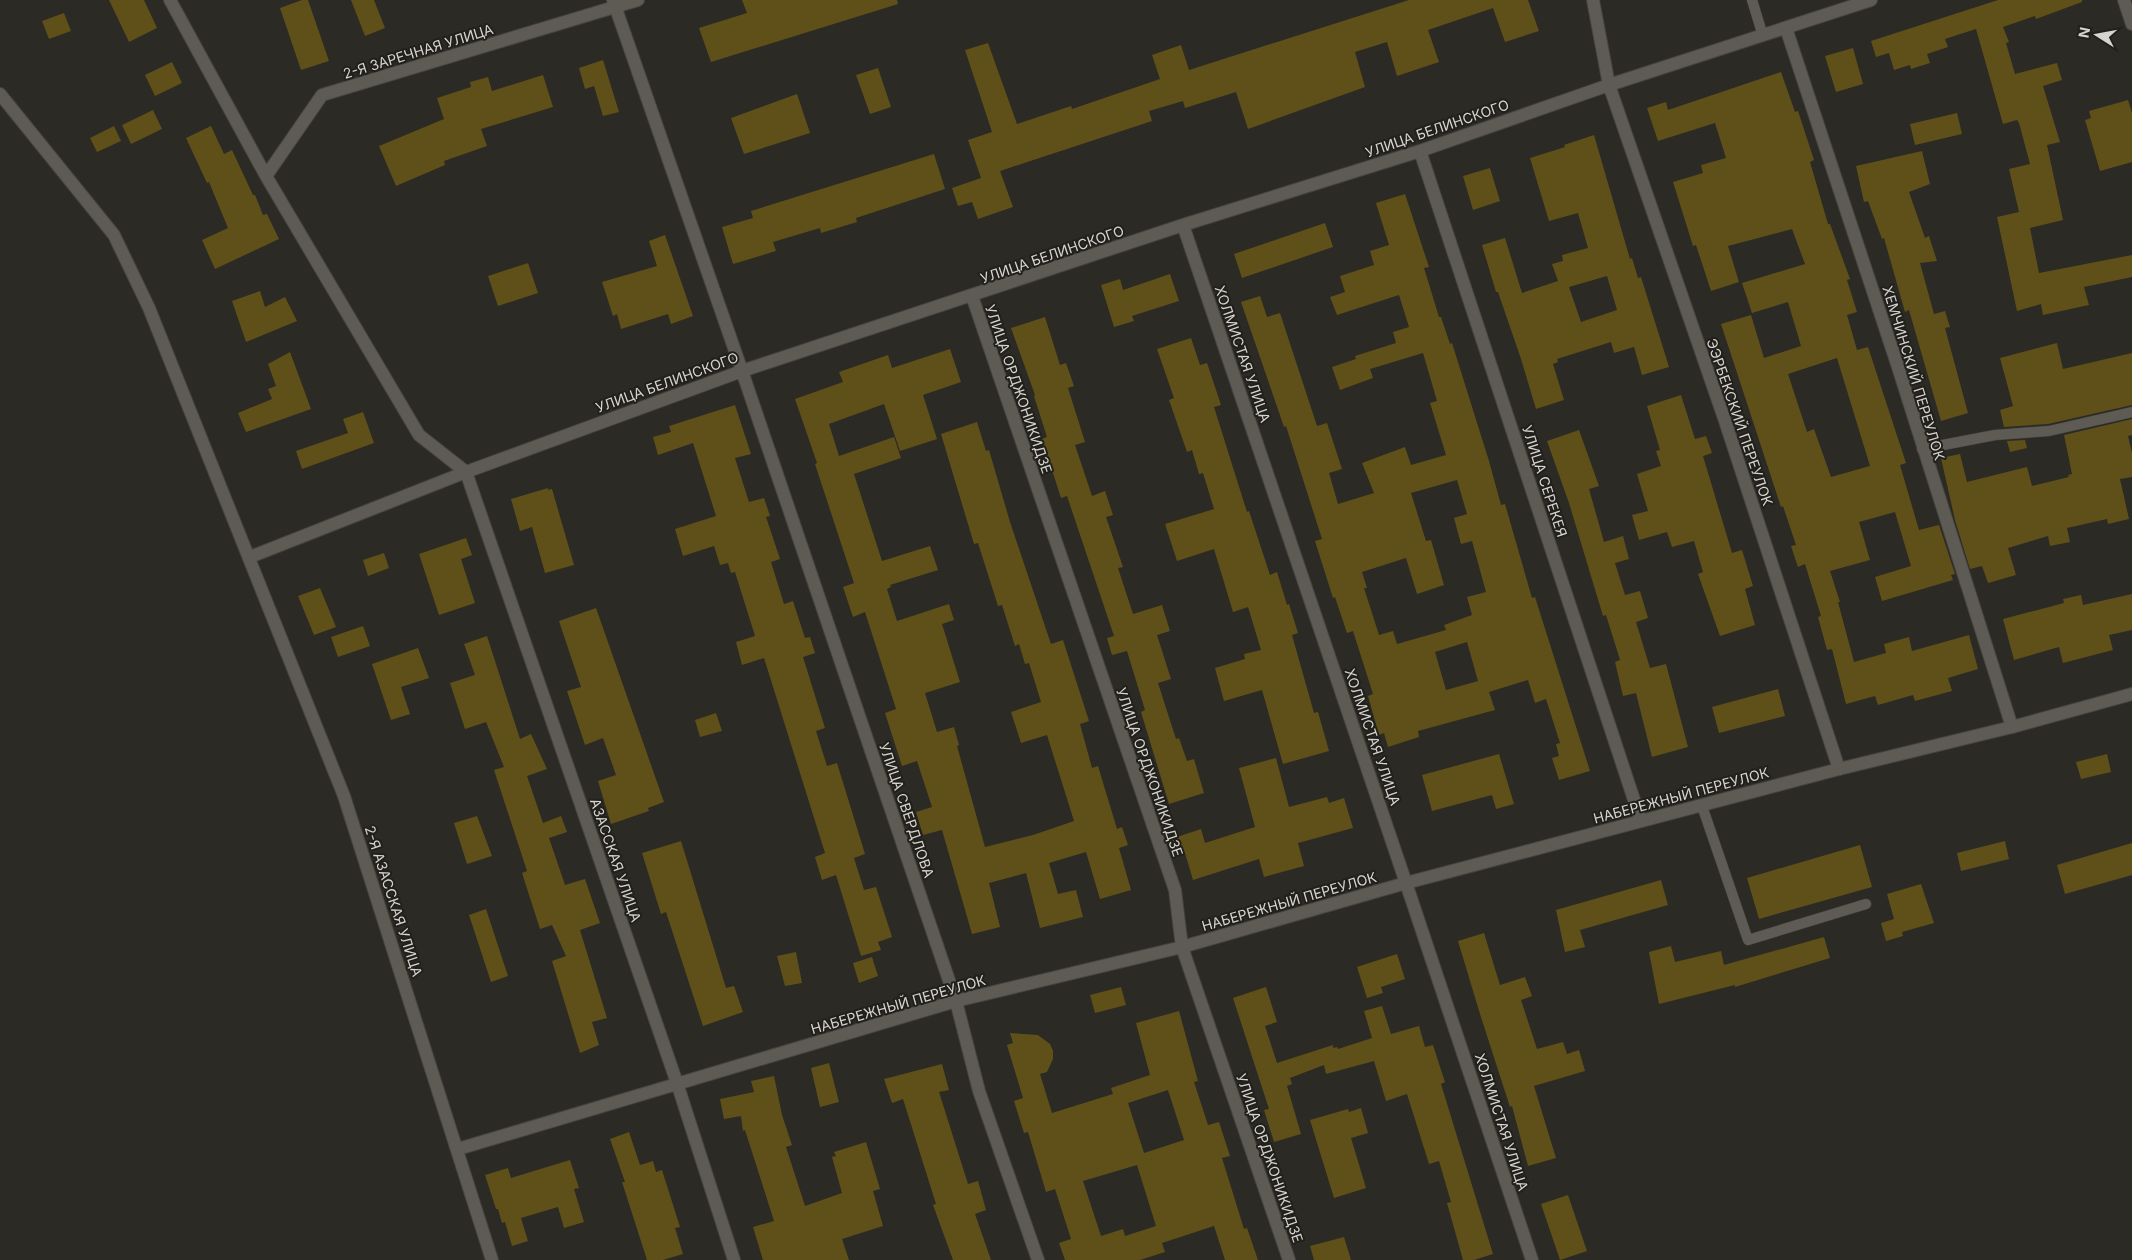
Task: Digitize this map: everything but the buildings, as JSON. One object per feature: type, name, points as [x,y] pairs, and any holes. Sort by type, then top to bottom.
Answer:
[{"type":"street","points":[[170,0],[266,176],[419,435],[466,472]]},
{"type":"street","points":[[615,4],[638,0]]},
{"type":"street","name":"ЭЭРБЕКСКИЙ ПЕРЕУЛОК","points":[[1593,0],[1609,85],[1725,421],[1839,769]]},
{"type":"street","name":"УЛИЦА БЕЛИНСКОГО","points":[[250,557],[466,472],[742,371],[1183,225],[1420,151],[1609,85],[1871,0]]},
{"type":"street","points":[[2124,0],[2132,24]]},
{"type":"street","name":"2-Я ЗАРЕЧНАЯ УЛИЦА","points":[[266,176],[322,95],[615,4]]},
{"type":"street","name":"УЛИЦА СВЕРДЛОВА","points":[[615,4],[956,1001],[979,1091],[1038,1260]]},
{"type":"street","name":"ХЕМЧИНСКИЙ ПЕРЕУЛОК","points":[[1786,28],[1846,208],[2012,727]]},
{"type":"street","name":"2-Я АЗАССКАЯ УЛИЦА","points":[[0,94],[114,235],[149,308],[344,796],[492,1260]]},
{"type":"street","name":"УЛИЦА СЕРЕКЕЯ","points":[[1420,151],[1641,821]]},
{"type":"street","name":"ХОЛМИСТАЯ УЛИЦА","points":[[1183,225],[1532,1260]]},
{"type":"street","name":"УЛИЦА ОРДЖОНИКИДЗЕ","points":[[972,296],[1175,890],[1182,947],[1289,1260]]},
{"type":"street","name":"АЗАССКАЯ УЛИЦА","points":[[466,472],[677,1083],[734,1260]]},
{"type":"street","name":"НАБЕРЕЖНЫЙ ПЕРЕУЛОК","points":[[458,1150],[956,1001],[1182,947],[1406,883],[1839,769],[2012,727],[2132,694]]},
{"type":"lane","points":[[1752,0],[1763,36]]},
{"type":"lane","points":[[1922,449],[1995,435],[2049,431],[2132,412]]},
{"type":"lane","points":[[1702,806],[1748,940],[1866,904]]}]
